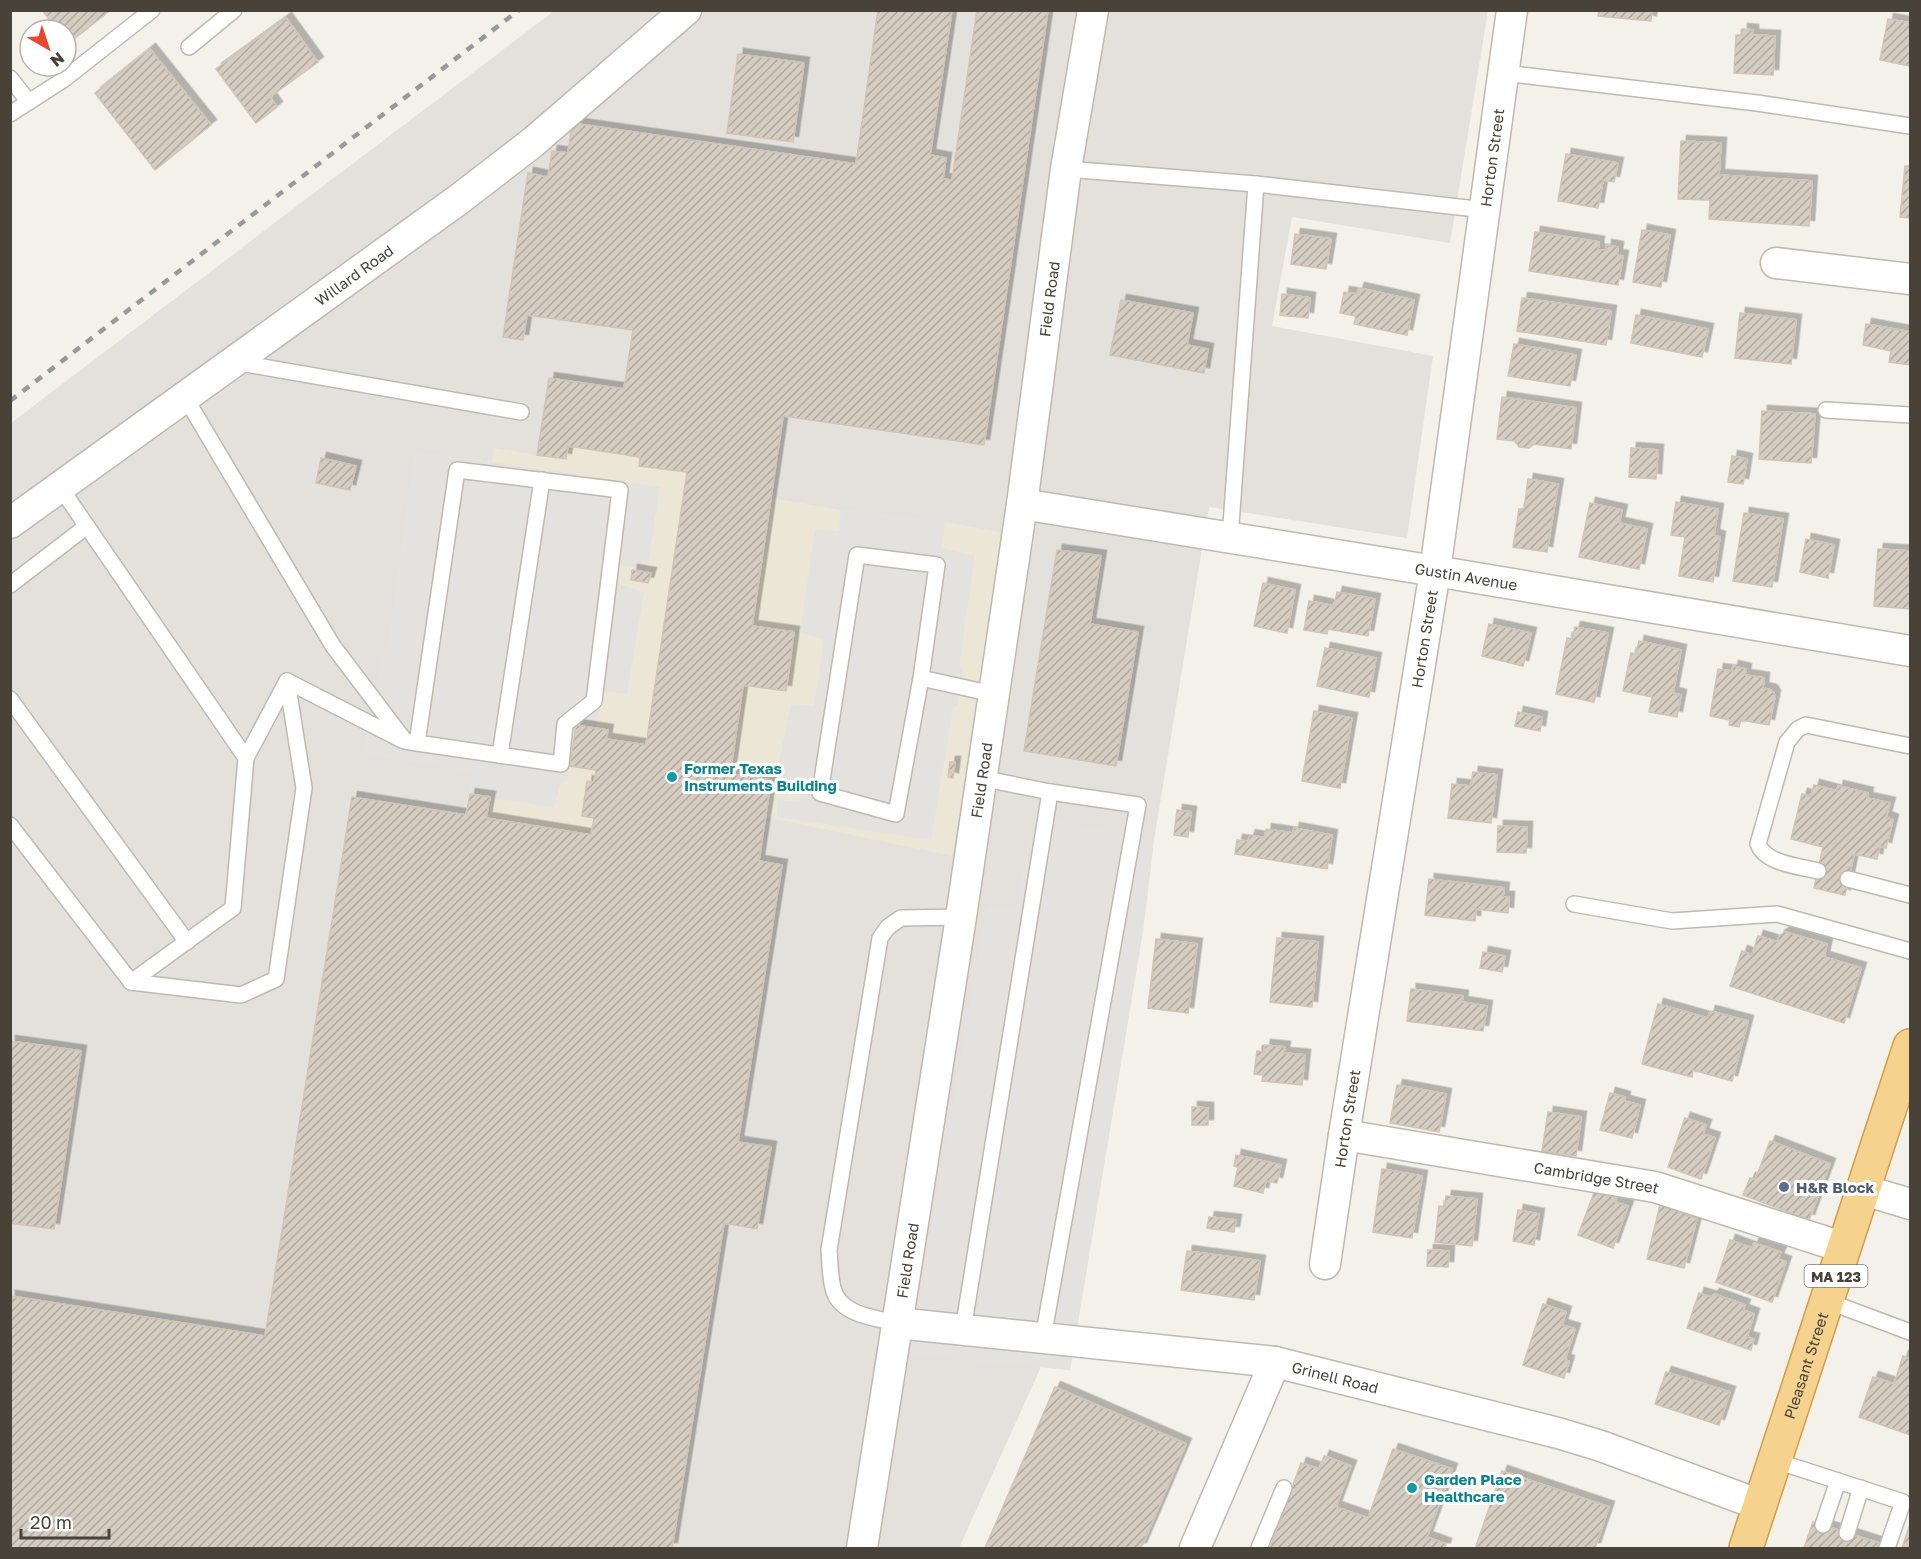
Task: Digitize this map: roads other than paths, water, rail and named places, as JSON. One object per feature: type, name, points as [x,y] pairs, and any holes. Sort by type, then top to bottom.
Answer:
[{"type":"highway","name":"Pleasant Street","points":[[1746,1548],[1911,1046]]},
{"type":"street","name":"Willard Road","points":[[10,523],[458,200],[514,157],[687,10]]},
{"type":"street","name":"Field Road","points":[[862,1548],[961,917],[1022,504],[1066,169],[1093,10]]},
{"type":"street","name":"Horton Street","points":[[1324,1264],[1435,570],[1512,10]]},
{"type":"street","points":[[1776,263],[1911,279]]},
{"type":"street","name":"Gustin Avenue","points":[[1022,504],[1435,570],[1911,651]]},
{"type":"street","name":"Cambridge Street","points":[[1344,1135],[1655,1187],[1845,1248]]},
{"type":"street","points":[[1864,1190],[1911,1204]]},
{"type":"street","name":"Grinell Road","points":[[897,1323],[1275,1362],[1558,1433],[1600,1446],[1760,1506]]},
{"type":"street","points":[[1195,1548],[1275,1362]]},
{"type":"lane","points":[[10,114],[63,80],[152,10]]},
{"type":"lane","points":[[189,47],[234,10]]},
{"type":"lane","points":[[1504,73],[1757,103],[1911,126]]},
{"type":"lane","points":[[10,78],[29,102]]},
{"type":"lane","points":[[1066,169],[1256,184],[1485,210]]},
{"type":"lane","points":[[1230,538],[1256,184]]},
{"type":"lane","points":[[234,362],[521,412]]},
{"type":"lane","points":[[185,398],[253,508],[333,646],[411,742]]},
{"type":"lane","points":[[1826,410],[1911,415]]},
{"type":"lane","points":[[287,681],[411,742],[561,764],[565,724],[594,701],[620,490],[457,470],[411,742]]},
{"type":"lane","points":[[500,755],[542,480]]},
{"type":"lane","points":[[60,487],[246,758]]},
{"type":"lane","points":[[10,585],[87,526]]},
{"type":"lane","points":[[857,555],[937,565],[921,678],[896,814],[820,793],[857,555]]},
{"type":"lane","points":[[921,678],[993,694]]},
{"type":"lane","points":[[130,982],[233,908],[246,758],[287,681]]},
{"type":"lane","points":[[10,825],[130,982],[241,995],[276,979],[304,788],[287,681]]},
{"type":"lane","points":[[10,699],[187,942]]},
{"type":"lane","points":[[1818,871],[1772,859],[1761,851],[1758,844],[1787,742],[1798,729],[1806,725],[1911,746]]},
{"type":"lane","points":[[981,778],[1050,792],[1138,805],[1043,1338]]},
{"type":"lane","points":[[963,1330],[1050,792]]},
{"type":"lane","points":[[1848,879],[1911,895]]},
{"type":"lane","points":[[1574,904],[1672,921],[1777,914],[1911,951]]},
{"type":"lane","points":[[897,1323],[868,1317],[846,1308],[833,1291],[829,1250],[880,938],[888,927],[902,918],[961,917]]},
{"type":"lane","points":[[1827,1301],[1911,1332]]},
{"type":"lane","points":[[1776,1461],[1903,1502],[1887,1548]]},
{"type":"lane","points":[[1823,1525],[1838,1481]]},
{"type":"lane","points":[[1259,1548],[1284,1488]]},
{"type":"lane","points":[[1847,1533],[1861,1488]]},
{"type":"railway","points":[[10,401],[519,10]]},
{"type":"place","name":"Former Texas Instruments Building","points":[[672,777]]},
{"type":"place","name":"H&R Block","points":[[1784,1187]]},
{"type":"place","name":"Garden Place Healthcare","points":[[1412,1488]]}]
